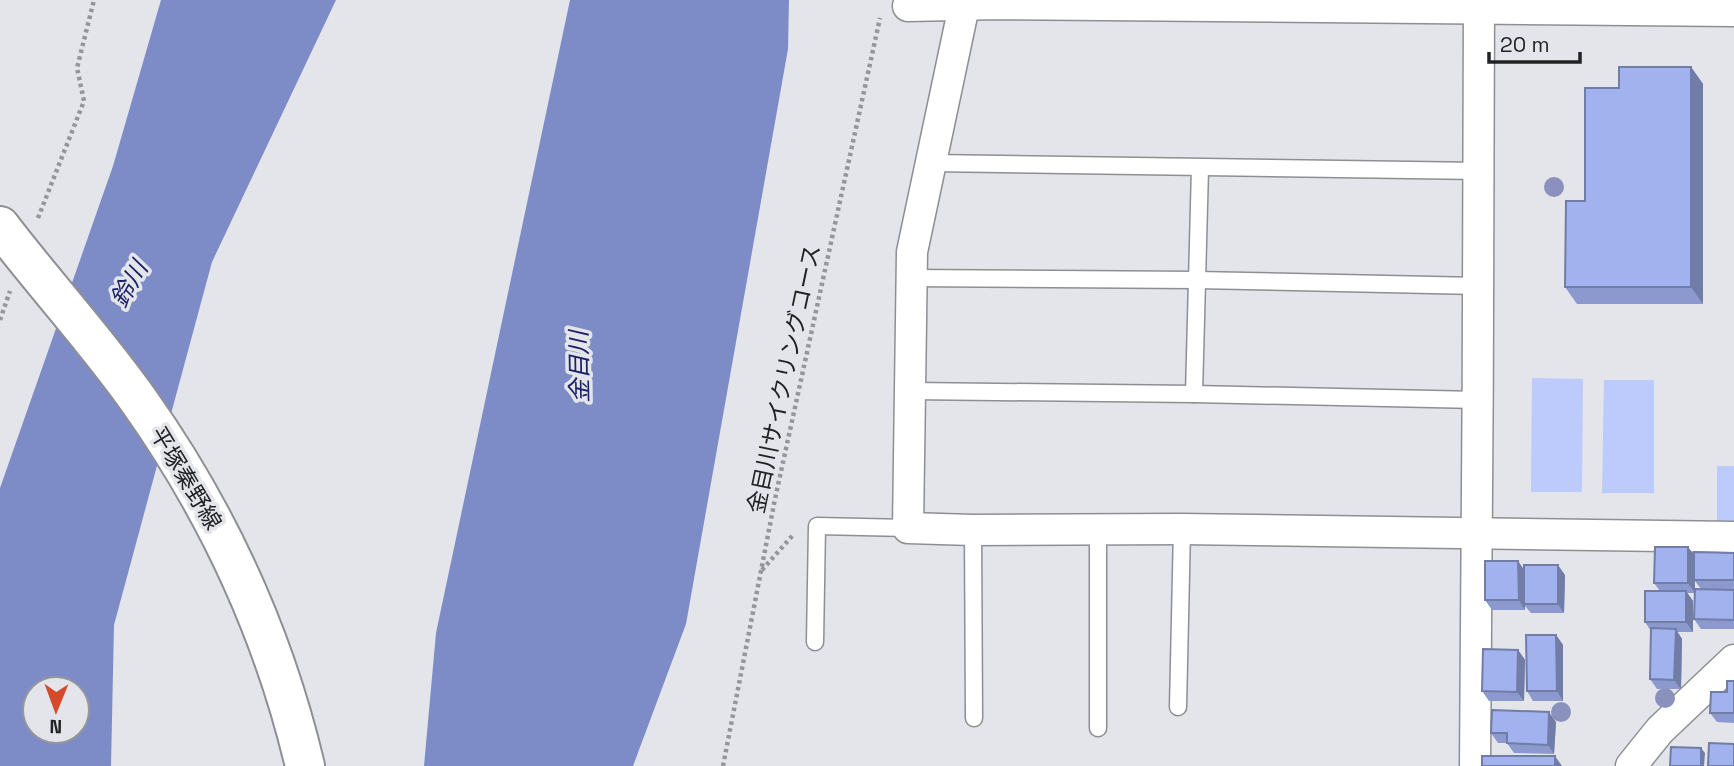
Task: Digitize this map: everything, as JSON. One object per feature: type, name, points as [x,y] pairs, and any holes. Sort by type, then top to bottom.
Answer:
[{"type":"main road","name":"平塚秦野線","points":[[0,226],[139,401],[187,476],[250,598],[281,679],[305,766]]},
{"type":"street","points":[[895,10],[999,2],[1479,5],[1734,11]]},
{"type":"street","points":[[1475,766],[1479,5]]},
{"type":"street","points":[[964,6],[912,251],[908,528],[1734,537]]},
{"type":"street","points":[[1631,766],[1660,730],[1734,660]]},
{"type":"lane","points":[[932,163],[1480,171]]},
{"type":"lane","points":[[1194,394],[1200,168]]},
{"type":"lane","points":[[911,278],[1478,286]]},
{"type":"lane","points":[[911,391],[1478,400]]},
{"type":"lane","points":[[815,642],[817,526],[908,528]]},
{"type":"lane","points":[[973,530],[974,718]]},
{"type":"lane","points":[[1098,530],[1098,729]]},
{"type":"lane","points":[[1178,708],[1182,530]]},
{"type":"path","points":[[28,262],[84,101],[77,68],[94,0]]},
{"type":"path","name":"金目川サイクリングコース","points":[[723,766],[760,572],[895,10]]},
{"type":"path","points":[[760,572],[794,534],[817,526]]},
{"type":"shaded area","points":[[1532,378],[1583,379],[1582,492],[1531,492]]},
{"type":"shaded area","points":[[1604,380],[1654,380],[1654,493],[1602,493]]},
{"type":"shaded area","points":[[1717,466],[1734,466],[1734,529],[1717,529]]},
{"type":"water","name":"鈴川","points":[[161,0],[336,0],[212,262],[114,625],[111,766],[0,766],[0,488],[113,166]]},
{"type":"water","name":"金目川","points":[[570,0],[789,0],[788,49],[686,624],[633,766],[424,766],[436,633]]},
{"type":"building","points":[[1619,67],[1691,67],[1691,287],[1565,287],[1566,201],[1585,201],[1585,88],[1619,88]]},
{"type":"building","points":[[1655,547],[1688,547],[1688,583],[1654,583]]},
{"type":"building","points":[[1694,552],[1734,553],[1734,580],[1694,580]]},
{"type":"building","points":[[1485,561],[1518,561],[1519,600],[1485,600]]},
{"type":"building","points":[[1524,565],[1558,565],[1558,604],[1524,604]]},
{"type":"building","points":[[1695,589],[1734,590],[1734,620],[1694,619]]},
{"type":"building","points":[[1645,591],[1686,591],[1686,622],[1645,622]]},
{"type":"building","points":[[1651,628],[1676,629],[1674,680],[1650,679]]},
{"type":"building","points":[[1526,635],[1556,635],[1557,691],[1527,691]]},
{"type":"building","points":[[1483,649],[1518,650],[1517,692],[1482,691]]},
{"type":"building","points":[[1727,681],[1734,681],[1734,713],[1710,713],[1711,692],[1727,692]]},
{"type":"building","points":[[1492,710],[1549,712],[1548,745],[1507,743],[1507,733],[1491,733]]},
{"type":"building","points":[[1709,743],[1734,744],[1734,766],[1708,766]]},
{"type":"building","points":[[1671,747],[1701,748],[1701,766],[1670,766]]},
{"type":"building","points":[[1482,756],[1555,756],[1555,766],[1482,766]]}]
